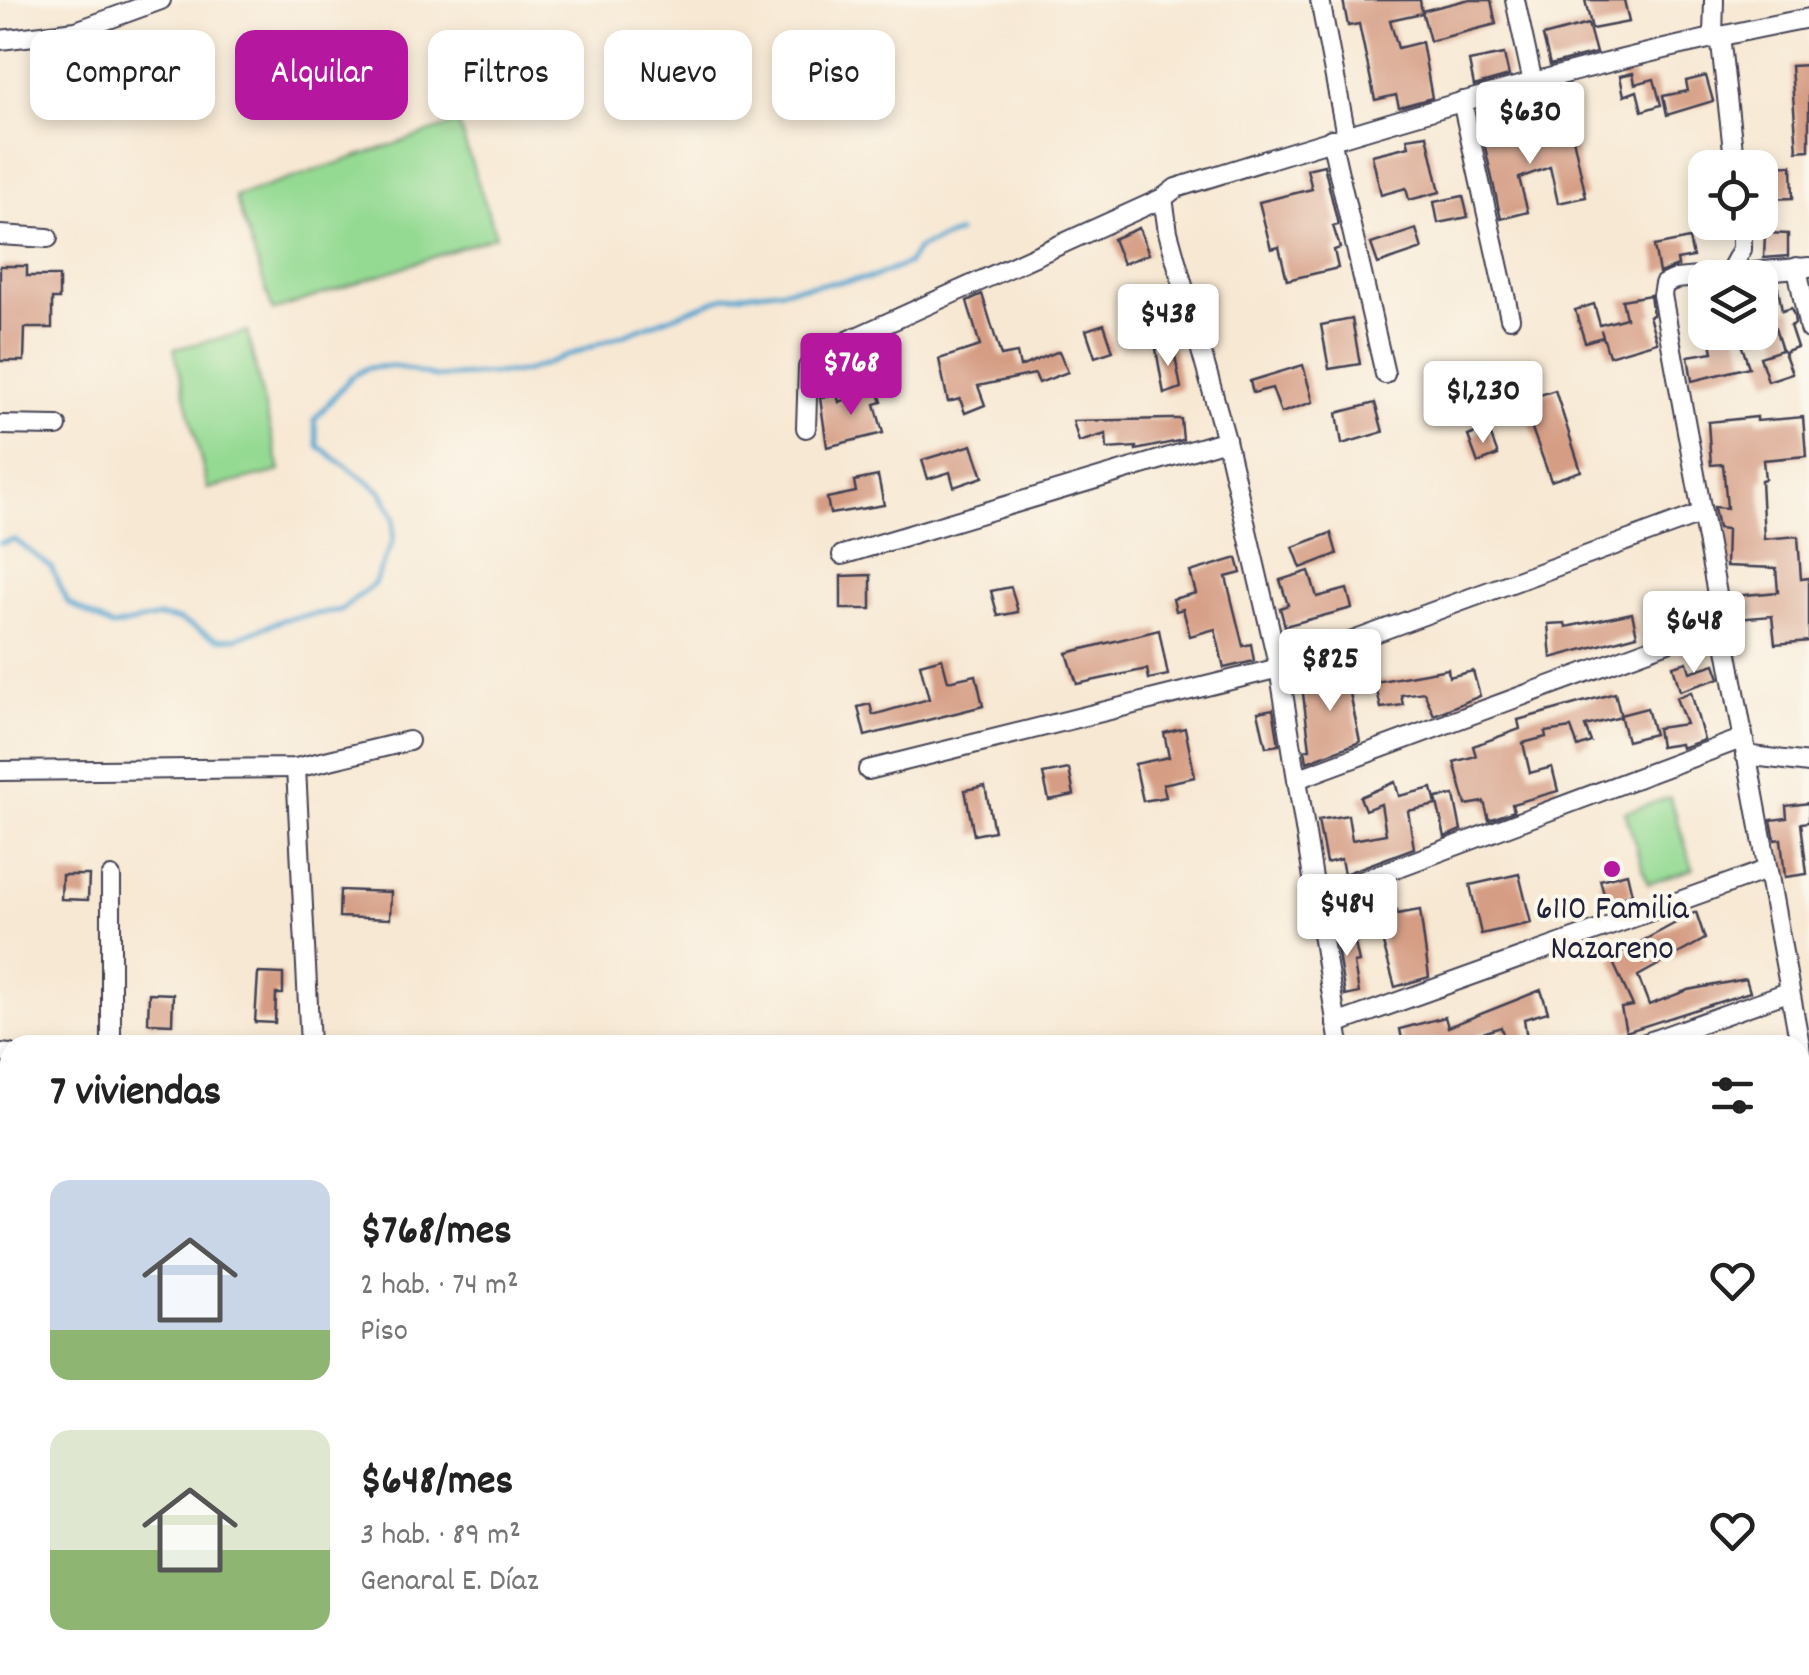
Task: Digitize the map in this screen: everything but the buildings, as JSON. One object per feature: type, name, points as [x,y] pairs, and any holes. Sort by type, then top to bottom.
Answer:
[{"type":"street","points":[[0,40],[26,40],[76,31],[162,0]]},
{"type":"street","points":[[1320,0],[1338,137],[1386,374]]},
{"type":"street","points":[[1516,0],[1532,83]]},
{"type":"street","points":[[1714,0],[1732,150]]},
{"type":"street","points":[[806,428],[808,367],[818,354],[1164,198],[1176,188],[1338,137],[1532,83],[1716,36],[1809,18]]},
{"type":"street","points":[[1462,102],[1510,318]]},
{"type":"street","points":[[1164,198],[1168,232],[1226,440],[1279,668],[1338,1035]]},
{"type":"street","points":[[0,235],[48,238]]},
{"type":"street","points":[[1778,268],[1803,267],[1809,329]]},
{"type":"street","points":[[1688,279],[1664,284],[1662,295],[1788,992],[1802,1020]]},
{"type":"street","points":[[0,425],[57,426]]},
{"type":"street","points":[[842,555],[1226,440]]},
{"type":"street","points":[[868,770],[1279,668],[1700,514]]},
{"type":"street","points":[[1297,779],[1722,622]]},
{"type":"street","points":[[0,771],[296,768],[409,741]]},
{"type":"street","points":[[1316,898],[1743,747],[1809,763]]},
{"type":"street","points":[[296,768],[309,1035]]},
{"type":"street","points":[[1336,1024],[1766,870]]},
{"type":"street","points":[[110,877],[111,1035]]},
{"type":"street","points":[[1668,1035],[1788,992]]},
{"type":"green space","points":[[458,123],[496,236],[273,311],[235,197]]},
{"type":"green space","points":[[247,332],[280,471],[208,489],[174,349]]},
{"type":"green space","points":[[1670,797],[1693,869],[1648,884],[1625,812]]},
{"type":"waterway","points":[[0,543],[15,540],[51,567],[68,603],[112,627],[159,617],[179,620],[218,639],[237,638],[285,619],[341,610],[374,584],[393,541],[394,516],[381,491],[318,446],[314,420],[351,377],[367,368],[394,366],[435,377],[524,372],[727,296],[871,278],[907,264],[918,248],[958,233]]},
{"type":"place","name":"6110 Familia Nazareno","points":[[1612,869]]}]
